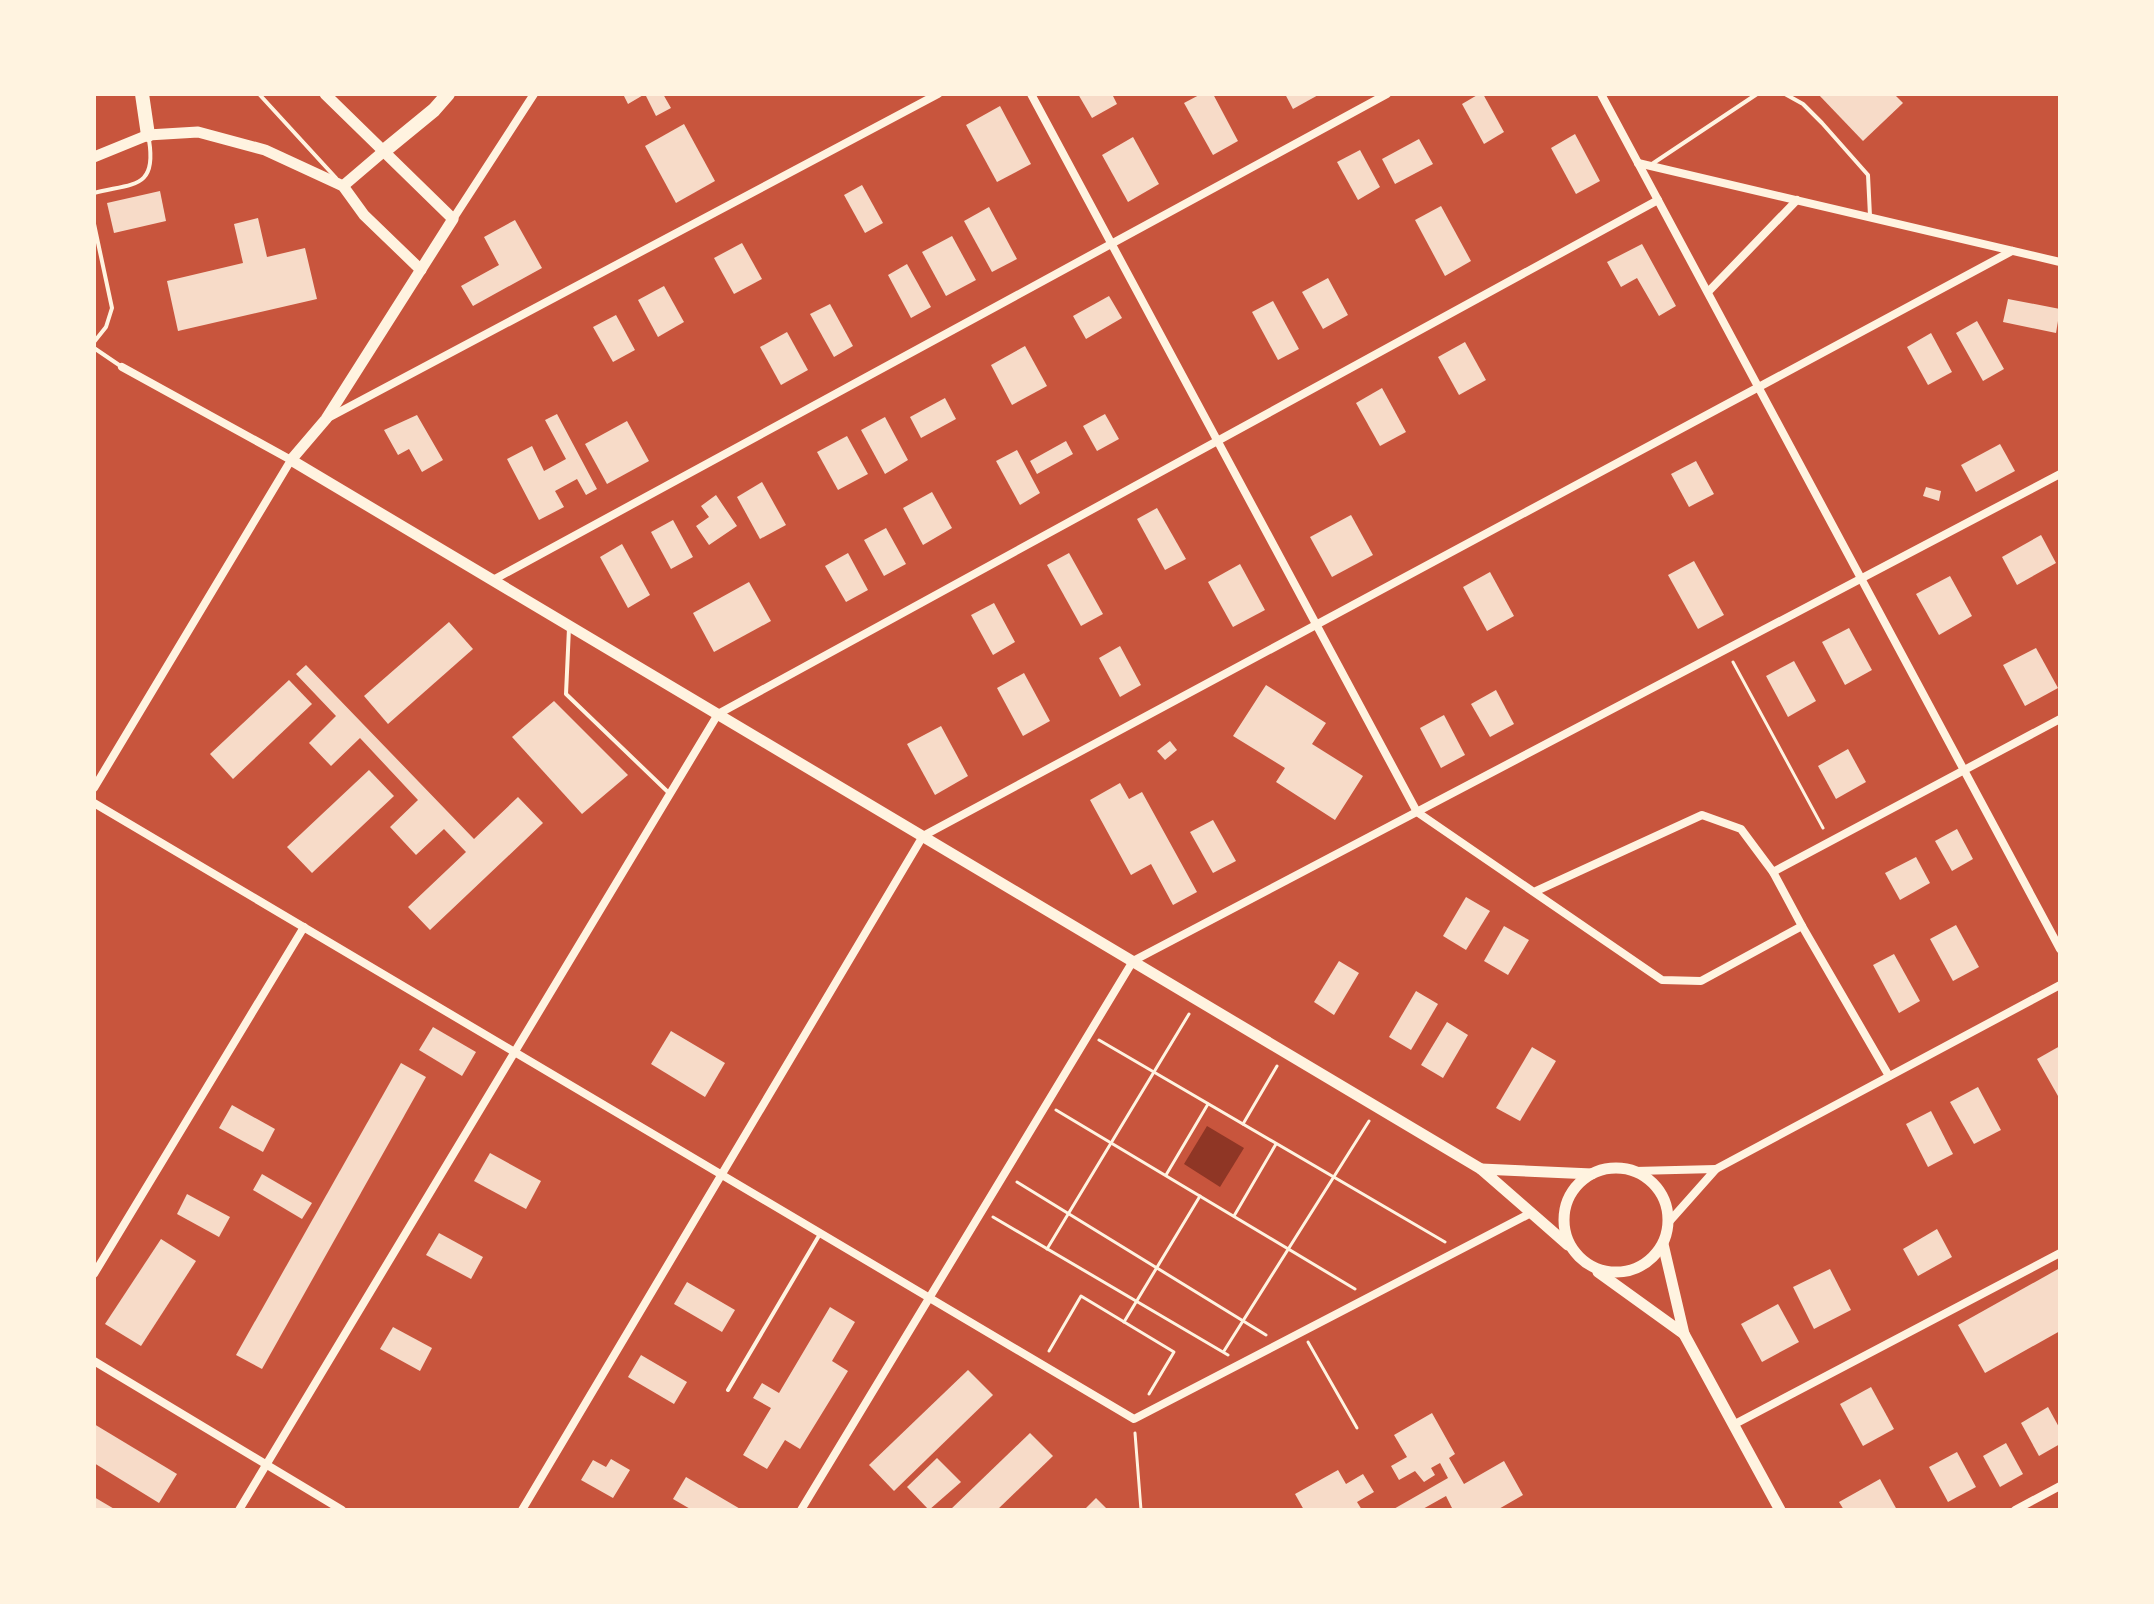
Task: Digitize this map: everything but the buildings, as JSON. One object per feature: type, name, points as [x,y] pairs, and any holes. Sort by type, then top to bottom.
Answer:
[{"type":"highway","points":[[142,94],[148,135]]},
{"type":"highway","points":[[384,151],[434,110],[448,94]]},
{"type":"street","points":[[325,94],[453,219]]},
{"type":"street","points":[[94,788],[291,460],[326,419],[534,94]]},
{"type":"street","points":[[326,419],[938,94]]},
{"type":"street","points":[[1031,94],[1417,812],[1662,980],[1701,981],[1802,926]]},
{"type":"street","points":[[493,580],[1387,94]]},
{"type":"street","points":[[1601,94],[2060,949]]},
{"type":"street","points":[[94,157],[148,135],[198,132],[265,150],[343,186],[364,215],[421,270]]},
{"type":"street","points":[[343,186],[384,151]]},
{"type":"street","points":[[1638,163],[2060,262]]},
{"type":"street","points":[[239,1510],[718,714],[1658,200]]},
{"type":"street","points":[[1708,292],[1797,200]]},
{"type":"street","points":[[522,1510],[923,836],[2012,251]]},
{"type":"street","points":[[122,367],[291,460],[1481,1169],[1587,1264],[1684,1334]]},
{"type":"street","points":[[801,1510],[1133,961],[2060,474]]},
{"type":"street","points":[[1773,872],[2060,719]]},
{"type":"street","points":[[94,803],[1134,1419],[1531,1213]]},
{"type":"street","points":[[1534,892],[1702,815],[1741,829],[1773,872],[1889,1076]]},
{"type":"street","points":[[94,1274],[304,927]]},
{"type":"street","points":[[1668,1223],[1716,1169],[2060,985]]},
{"type":"street","points":[[1481,1169],[1592,1174]]},
{"type":"street","points":[[1572,1249],[1565,1233],[1566,1207],[1578,1184],[1592,1174],[1606,1169],[1716,1169]]},
{"type":"street","points":[[1587,1264],[1603,1271],[1621,1272],[1638,1268],[1652,1258],[1663,1244],[1668,1223],[1667,1207],[1660,1192],[1635,1171]]},
{"type":"street","points":[[1663,1244],[1684,1334],[1780,1510]]},
{"type":"street","points":[[1733,1425],[2060,1253]]},
{"type":"street","points":[[94,1361],[342,1510]]},
{"type":"street","points":[[2015,1510],[2060,1486]]},
{"type":"lane","points":[[259,94],[343,186]]},
{"type":"lane","points":[[1650,165],[1757,94]]},
{"type":"lane","points":[[1785,94],[1803,104],[1868,175],[1870,217]]},
{"type":"lane","points":[[94,193],[141,181],[150,171],[152,158],[148,135]]},
{"type":"lane","points":[[94,224],[112,308],[106,327],[94,345],[122,367]]},
{"type":"lane","points":[[569,626],[566,694],[670,794]]},
{"type":"lane","points":[[728,1390],[820,1234]]},
{"type":"path","points":[[1726,650],[1830,842]]},
{"type":"path","points":[[1047,1249],[1197,1000]]},
{"type":"path","points":[[1089,1034],[1459,1250]]},
{"type":"path","points":[[1243,1124],[1285,1053]]},
{"type":"path","points":[[1046,1104],[1369,1297]]},
{"type":"path","points":[[1166,1175],[1208,1104]]},
{"type":"path","points":[[1223,1352],[1377,1107]]},
{"type":"path","points":[[1234,1216],[1276,1144]]},
{"type":"path","points":[[1004,1174],[1280,1344]]},
{"type":"path","points":[[1124,1322],[1200,1196]]},
{"type":"path","points":[[982,1210],[1241,1363]]},
{"type":"path","points":[[1041,1364],[1081,1296],[1174,1352],[1134,1419],[1141,1510]]},
{"type":"path","points":[[1303,1331],[1357,1428]]},
{"type":"shaded area","points":[[1207,1126],[1244,1148],[1220,1187],[1184,1164]]}]
